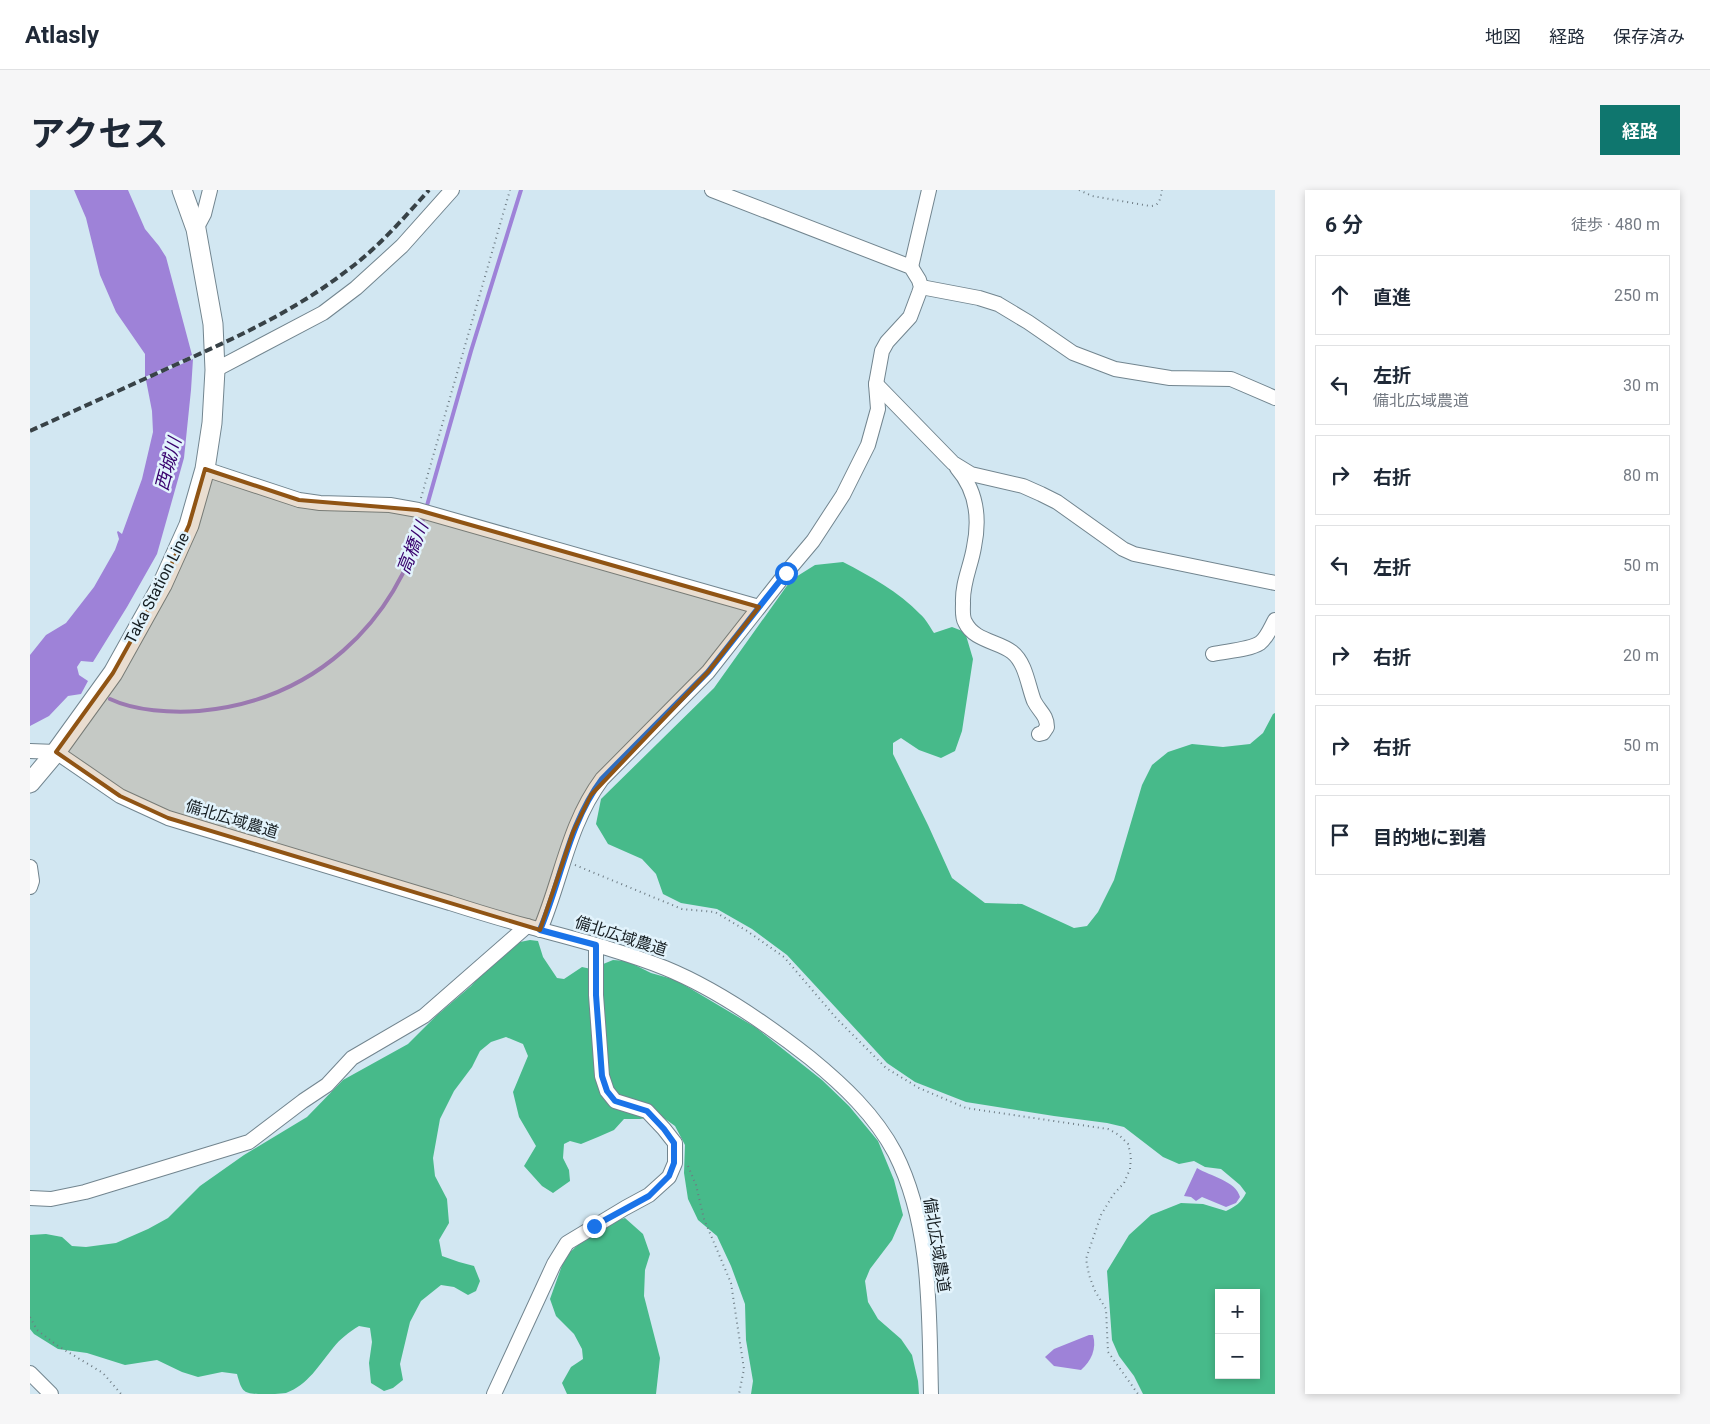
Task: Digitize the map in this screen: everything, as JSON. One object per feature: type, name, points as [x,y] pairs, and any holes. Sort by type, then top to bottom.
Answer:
[{"type":"main road","name":"Taka Station Line","points":[[30,783],[56,752],[113,673],[162,585],[189,526],[205,469],[212,422],[215,370],[213,324],[196,229],[182,190]]},
{"type":"street","points":[[196,229],[204,214],[210,190]]},
{"type":"street","points":[[215,370],[322,313],[356,288],[402,246],[452,190]]},
{"type":"street","points":[[30,1198],[51,1199],[85,1192],[249,1142],[327,1085],[352,1058],[424,1016],[534,928],[552,903],[573,832],[583,809],[602,779],[708,672],[813,541],[843,495],[868,446],[878,409],[876,384],[882,352],[886,342],[910,317],[921,287],[912,267],[712,190]]},
{"type":"street","points":[[912,267],[929,190]]},
{"type":"street","points":[[921,287],[979,298],[998,304],[1073,353],[1115,369],[1170,378],[1232,379],[1275,398]]},
{"type":"street","points":[[876,384],[953,463],[970,484],[976,505],[974,547],[962,597],[965,622],[978,636],[1008,649],[1018,658],[1034,700],[1046,717],[1046,730],[1039,734]]},
{"type":"street","points":[[953,463],[971,474],[1023,486],[1058,502],[1123,550],[1134,554],[1275,583]]},
{"type":"street","points":[[205,469],[299,500],[320,504],[390,505],[422,511],[759,607]]},
{"type":"street","points":[[1213,654],[1260,643],[1275,620]]},
{"type":"street","points":[[30,751],[56,752]]},
{"type":"street","name":"備北広域農道","points":[[56,752],[120,796],[168,818],[596,945],[664,968],[722,997],[796,1047],[832,1077],[866,1110],[894,1152],[914,1200],[924,1253],[931,1394]]},
{"type":"street","points":[[30,867],[32,880],[30,887]]},
{"type":"street","points":[[494,1394],[554,1264],[567,1243],[625,1208],[649,1196],[669,1176],[674,1163],[674,1143],[664,1129],[647,1111],[615,1101],[607,1091],[602,1076],[596,995],[596,945]]},
{"type":"street","points":[[30,1373],[51,1394]]},
{"type":"path","points":[[422,511],[510,190]]},
{"type":"path","points":[[1079,190],[1092,196],[1150,206],[1158,204],[1162,190]]},
{"type":"path","points":[[564,861],[682,909],[715,912],[747,931],[784,957],[837,1018],[886,1068],[919,1088],[966,1108],[1108,1129],[1119,1135],[1128,1144],[1131,1156],[1130,1169],[1124,1183],[1113,1195],[1101,1216],[1086,1259],[1095,1291],[1106,1309],[1108,1352],[1138,1394]]},
{"type":"path","points":[[686,1162],[696,1184],[704,1219],[731,1283],[744,1369],[739,1394]]},
{"type":"path","points":[[30,1317],[37,1330],[58,1346],[103,1373],[121,1394]]},
{"type":"highlighted area","points":[[205,469],[299,500],[418,510],[759,607],[708,672],[591,795],[573,832],[540,930],[168,818],[120,796],[56,752],[113,673],[162,585],[189,525]]},
{"type":"green space","points":[[843,562],[874,579],[912,606],[934,633],[952,627],[965,632],[973,659],[962,731],[955,751],[941,758],[919,750],[901,738],[893,743],[893,754],[952,878],[985,903],[1022,904],[1074,928],[1087,926],[1098,912],[1114,880],[1142,785],[1152,765],[1168,752],[1192,744],[1223,747],[1250,744],[1263,733],[1275,713],[1275,1394],[1143,1394],[1134,1376],[1119,1356],[1112,1340],[1107,1271],[1129,1235],[1151,1215],[1181,1203],[1203,1204],[1226,1211],[1235,1206],[1246,1193],[1240,1185],[1221,1169],[1205,1167],[1194,1161],[1179,1164],[1163,1157],[1124,1127],[966,1102],[915,1082],[887,1063],[787,955],[752,929],[717,909],[681,903],[663,894],[656,874],[642,859],[608,844],[596,824],[601,799],[714,688],[791,580],[815,565]]},
{"type":"green space","points":[[530,940],[538,941],[543,957],[557,978],[564,979],[582,967],[591,969],[613,960],[627,961],[651,973],[676,980],[755,1027],[822,1080],[849,1106],[878,1141],[894,1180],[903,1215],[892,1240],[870,1269],[865,1281],[868,1302],[878,1319],[901,1339],[912,1355],[919,1394],[751,1394],[753,1381],[746,1340],[745,1304],[731,1266],[717,1236],[698,1220],[688,1199],[684,1173],[685,1145],[675,1126],[661,1116],[624,1119],[614,1130],[598,1137],[581,1144],[570,1141],[564,1144],[563,1158],[569,1170],[570,1181],[553,1193],[542,1186],[524,1166],[536,1146],[519,1117],[513,1092],[528,1056],[523,1044],[506,1037],[491,1042],[480,1051],[472,1067],[454,1091],[440,1119],[433,1158],[435,1176],[447,1199],[449,1223],[439,1240],[442,1256],[474,1266],[480,1281],[476,1291],[468,1295],[454,1287],[441,1285],[421,1301],[410,1322],[400,1364],[403,1380],[393,1388],[384,1391],[371,1383],[369,1363],[372,1342],[370,1328],[359,1326],[339,1342],[301,1385],[286,1393],[269,1394],[248,1393],[242,1389],[237,1374],[222,1372],[198,1377],[182,1372],[157,1360],[125,1365],[87,1353],[58,1349],[34,1334],[30,1329],[30,1235],[46,1234],[62,1237],[72,1246],[86,1247],[116,1243],[168,1218],[200,1186],[244,1155],[307,1117],[343,1080],[408,1044],[436,1016],[471,986],[493,961],[515,943]]},
{"type":"green space","points":[[625,1218],[643,1234],[650,1254],[645,1270],[644,1296],[660,1358],[656,1394],[567,1394],[562,1383],[571,1367],[583,1359],[582,1349],[574,1334],[556,1316],[550,1299],[565,1257],[583,1240],[605,1224]]},
{"type":"water","points":[[74,190],[128,190],[145,229],[166,257],[192,355],[145,377],[145,354],[116,312],[100,275],[86,218]]},
{"type":"water","name":"西城川","points":[[193,359],[184,458],[157,554],[93,662],[81,661],[77,667],[79,675],[88,681],[81,694],[68,696],[49,716],[30,726],[30,655],[46,635],[66,623],[94,587],[115,550],[119,539],[117,532],[122,534],[142,479],[153,432],[152,411],[146,380]]},
{"type":"water","points":[[1197,1168],[1222,1179],[1238,1191],[1240,1197],[1236,1203],[1226,1207],[1202,1197],[1196,1201],[1191,1197],[1184,1196]]},
{"type":"water","points":[[1093,1335],[1094,1350],[1088,1363],[1081,1370],[1054,1366],[1045,1357],[1054,1349]]},
{"type":"waterway","name":"高橋川","points":[[426,509],[471,351],[521,190]]},
{"type":"waterway","name":"高橋川","points":[[110,699],[142,709],[177,712],[199,711],[240,704],[278,692],[312,674],[343,651],[370,623],[393,591],[411,555],[424,516]]},
{"type":"railway","points":[[30,431],[197,355],[305,300],[368,254],[429,190]]},
{"type":"route","points":[[594,1226],[649,1196],[669,1176],[674,1163],[674,1143],[647,1111],[615,1101],[607,1091],[602,1076],[596,995],[596,945],[540,930],[552,903],[573,832],[583,809],[602,779],[708,672],[786,573]]}]
